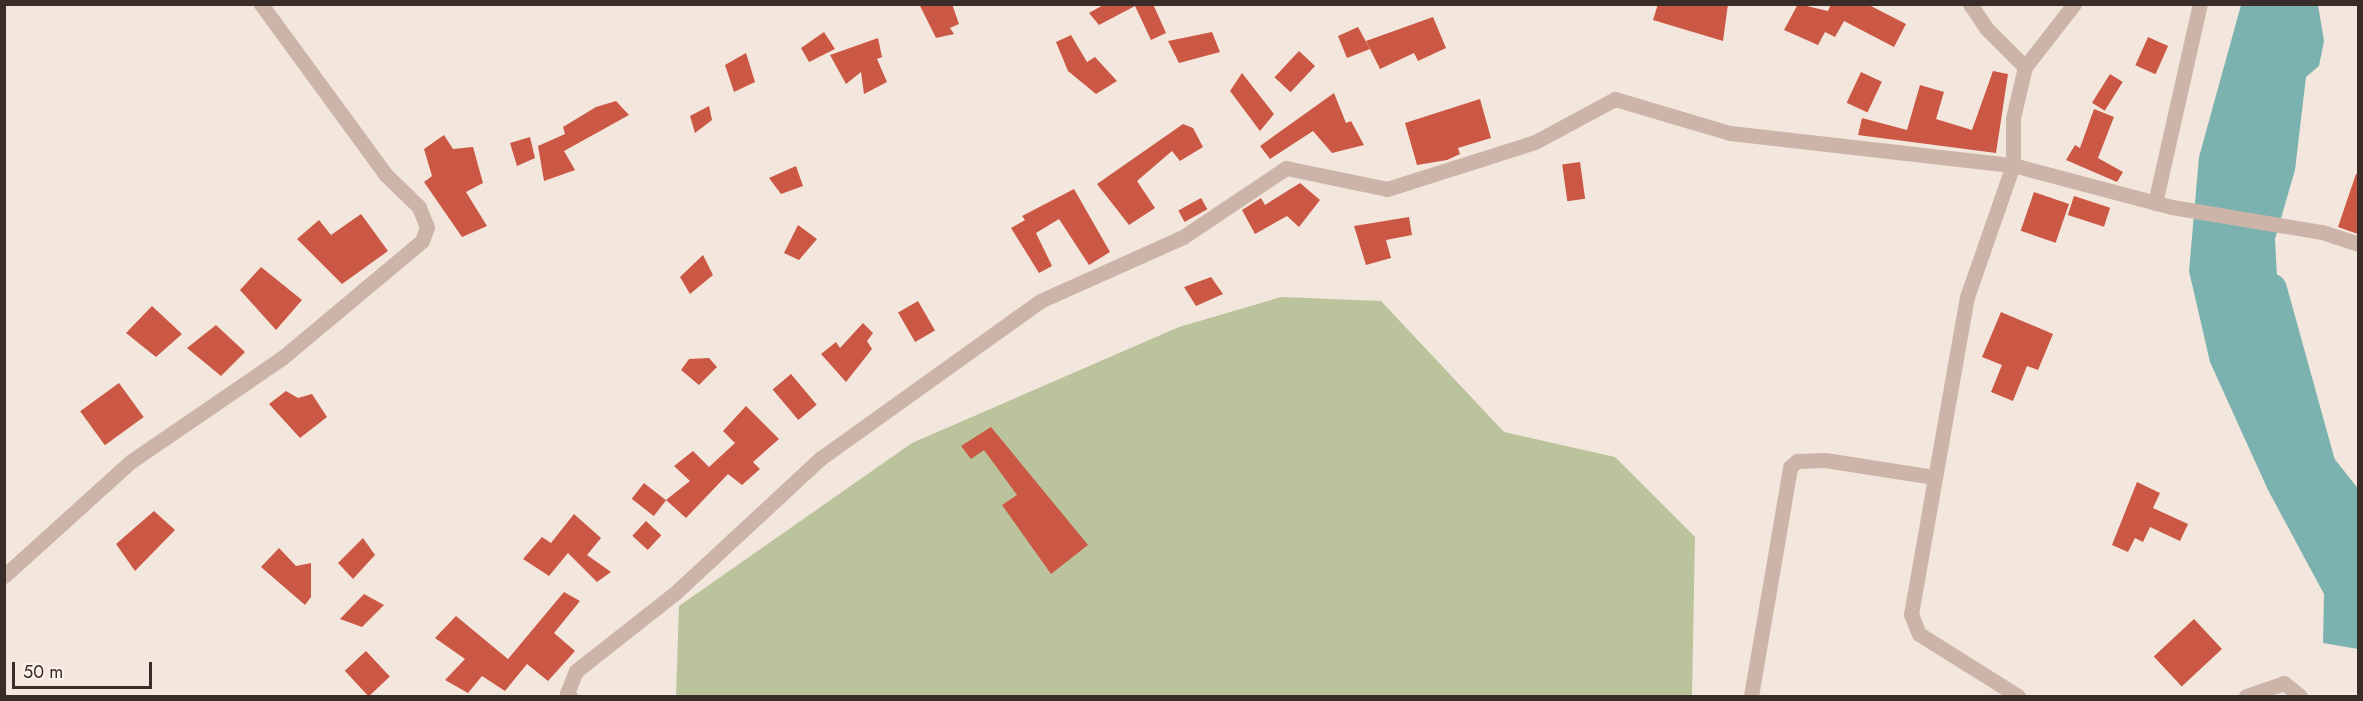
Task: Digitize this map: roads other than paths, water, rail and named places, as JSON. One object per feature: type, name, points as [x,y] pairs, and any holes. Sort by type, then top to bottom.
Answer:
[{"type":"street","points":[[4,576],[130,462],[282,358],[422,241],[428,226],[419,207],[386,175],[261,4]]},
{"type":"street","points":[[1971,4],[1986,28],[2025,67]]},
{"type":"street","points":[[2018,696],[1919,634],[1911,614],[1967,297],[2013,165],[2013,118],[2025,67],[2074,4]]},
{"type":"street","points":[[2155,203],[2200,4]]},
{"type":"street","points":[[570,696],[567,693],[576,671],[674,594],[821,458],[1040,301],[1183,237],[1286,168],[1387,189],[1535,142],[1615,99],[1730,133],[2013,165],[2172,207],[2322,232],[2358,244]]},
{"type":"street","points":[[1751,696],[1790,467],[1797,461],[1825,460],[1934,477]]},
{"type":"street","points":[[2246,696],[2284,683],[2300,696]]},
{"type":"water","points":[[2241,5],[2318,5],[2324,41],[2319,66],[2306,77],[2295,170],[2275,239],[2280,333],[2319,466],[2358,501],[2358,649],[2323,643],[2324,594],[2268,490],[2210,362],[2189,271],[2199,157]]},
{"type":"waterway","points":[[2270,289],[2319,466],[2358,515]]}]
